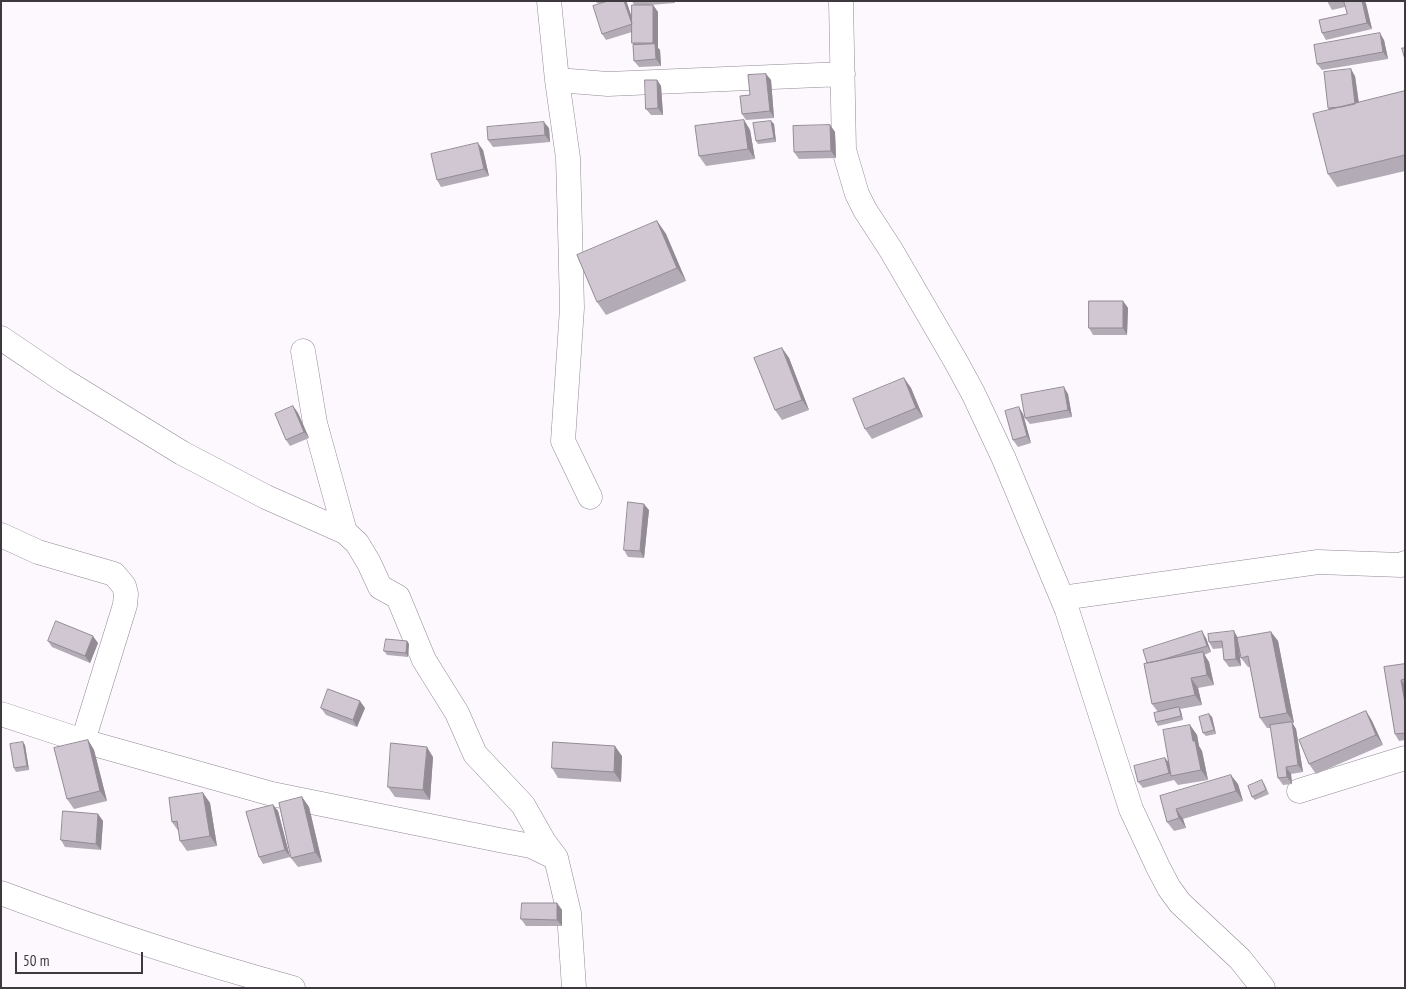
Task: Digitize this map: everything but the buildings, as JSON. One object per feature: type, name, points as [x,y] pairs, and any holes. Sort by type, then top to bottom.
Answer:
[{"type":"street","points":[[549,1],[557,80],[568,158],[572,308],[563,441],[590,497]]},
{"type":"street","points":[[841,1],[844,150],[857,194],[973,393],[1004,459],[1062,598],[1131,809],[1158,867],[1169,888],[1180,902],[1240,959],[1262,988]]},
{"type":"street","points":[[557,80],[608,84],[843,74]]},
{"type":"street","points":[[1,338],[63,380],[182,453],[266,497],[345,532],[362,549],[380,587],[398,597],[424,660],[457,713],[475,754],[523,805],[544,842],[556,858],[569,913],[574,988]]},
{"type":"street","points":[[303,351],[314,423],[345,532]]},
{"type":"street","points":[[1,535],[38,552],[114,574],[124,586],[126,594],[125,605],[83,741]]},
{"type":"street","points":[[1062,598],[1318,562],[1401,565],[1405,563]]},
{"type":"street","points":[[1,714],[83,741],[272,794],[531,846],[556,858]]},
{"type":"street","points":[[1299,791],[1405,758]]},
{"type":"street","points":[[1,893],[72,920],[176,954],[293,988]]}]
